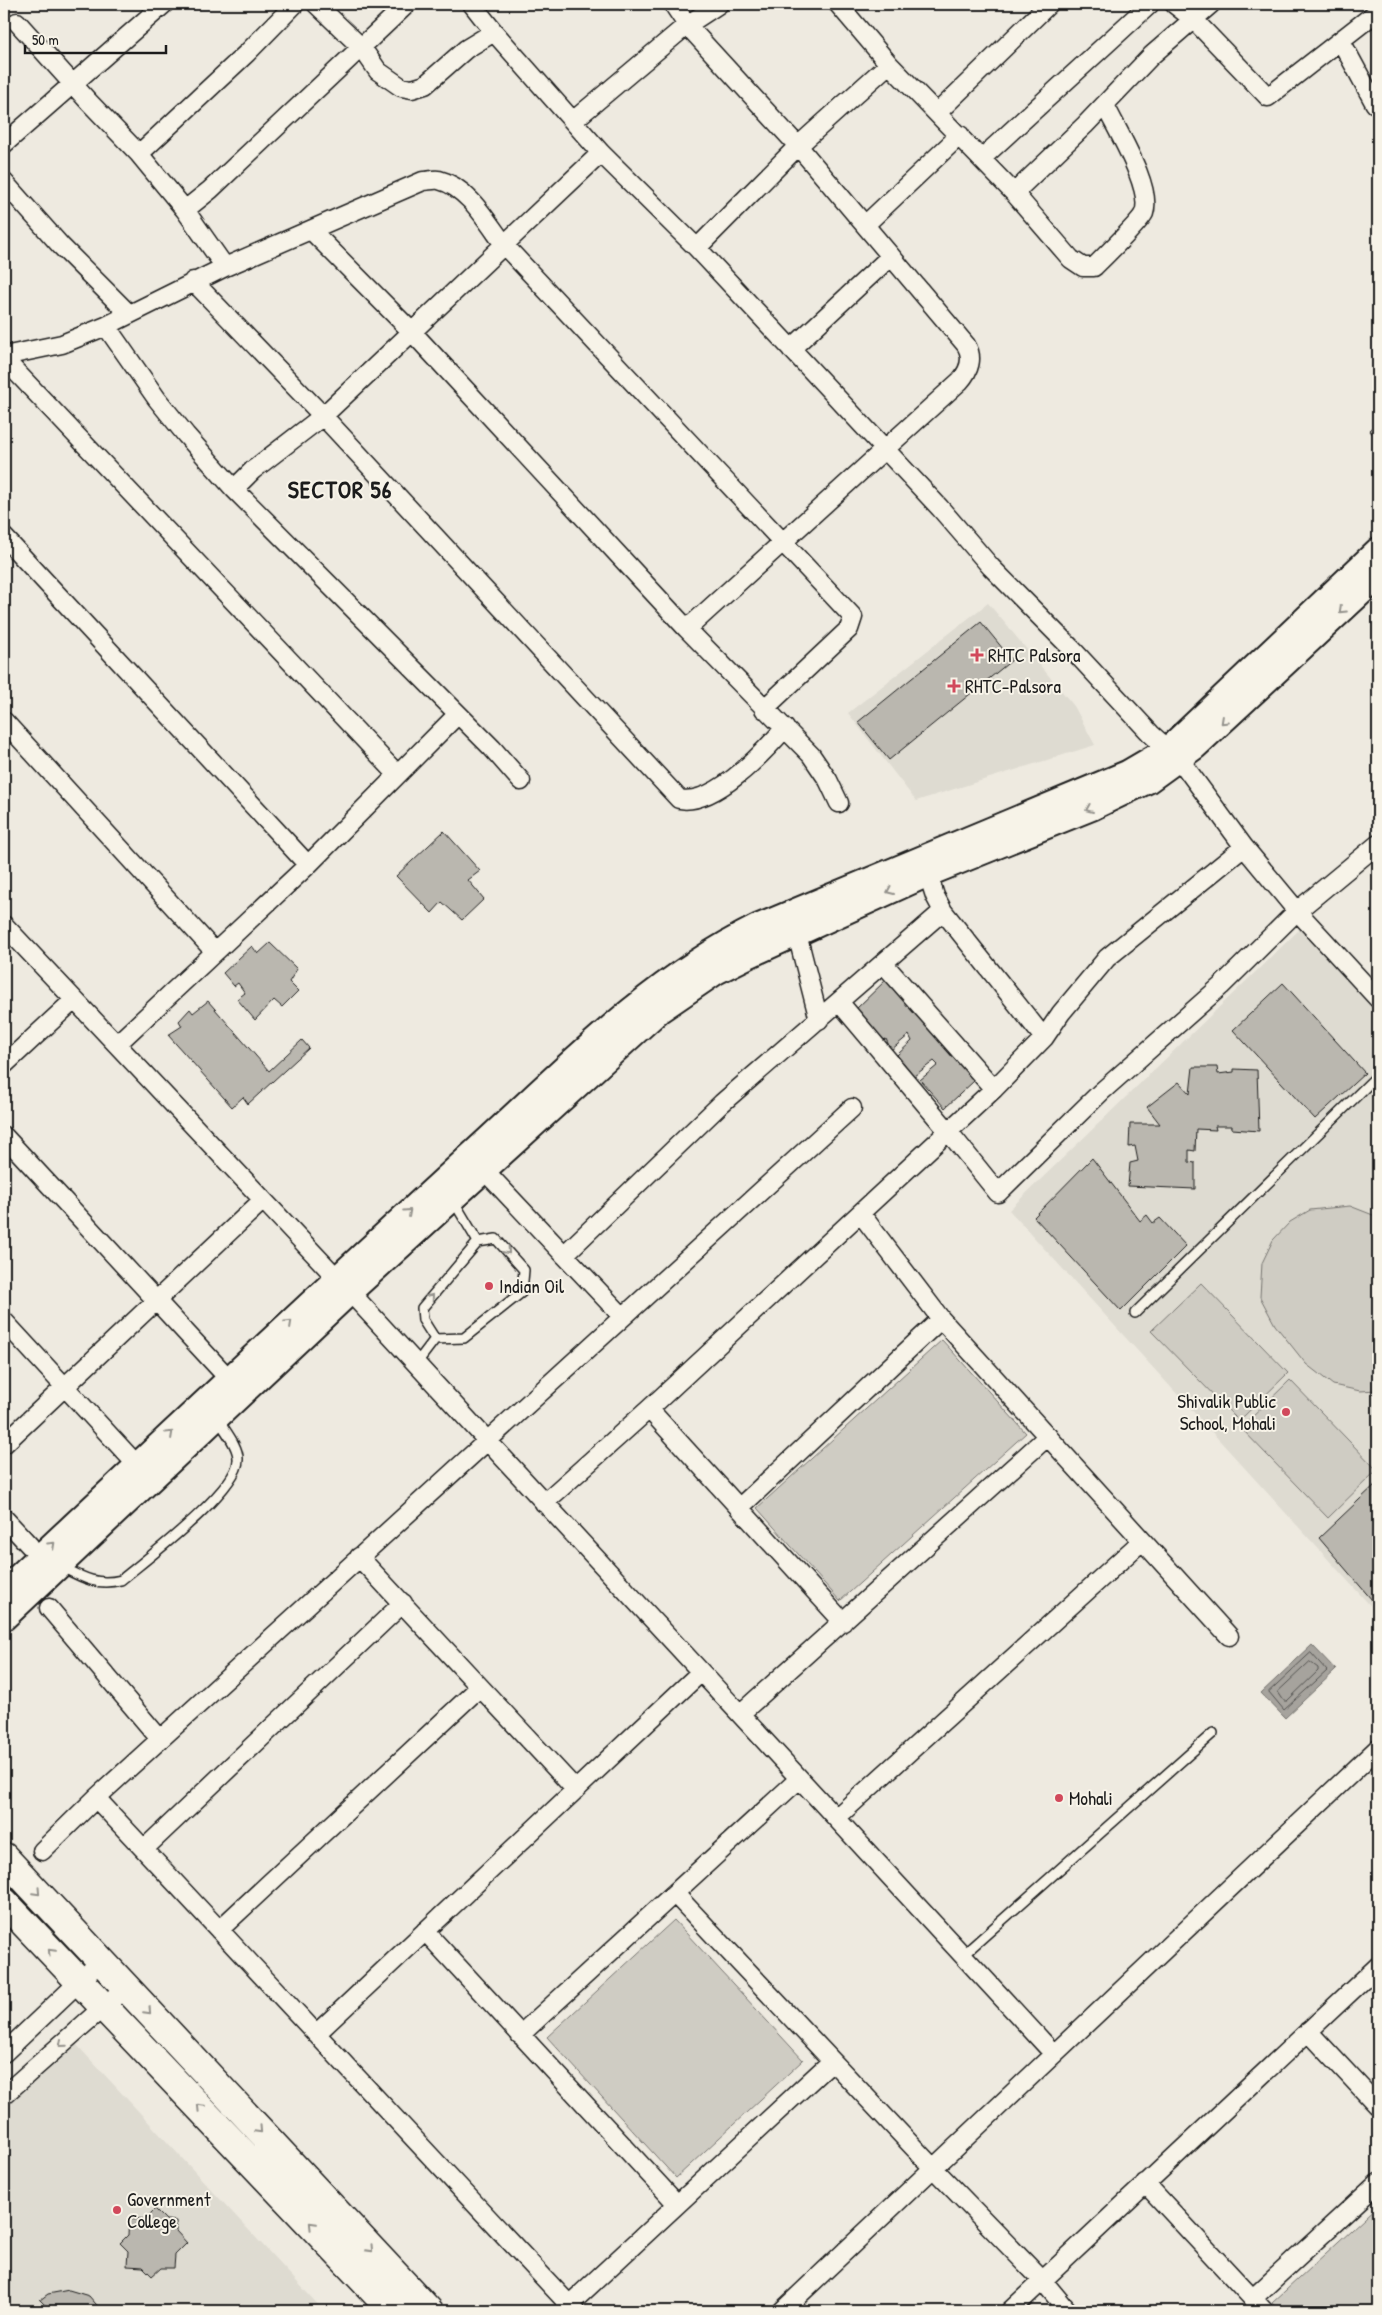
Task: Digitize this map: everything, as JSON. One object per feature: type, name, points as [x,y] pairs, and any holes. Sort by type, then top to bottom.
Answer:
[{"type":"highway","points":[[4,1857],[429,2311]]},
{"type":"highway","points":[[4,1902],[394,2311]]},
{"type":"street","points":[[4,144],[164,4]]},
{"type":"street","points":[[139,154],[247,53],[295,4]]},
{"type":"street","points":[[316,4],[362,48],[378,71],[401,87],[412,89],[425,85],[466,49],[494,32]]},
{"type":"street","points":[[185,210],[210,190],[407,4]]},
{"type":"street","points":[[472,4],[494,32],[601,153],[697,248],[991,567],[1174,754],[1244,847],[1297,911],[1378,999]]},
{"type":"street","points":[[673,4],[687,25],[798,146],[966,345],[970,359],[967,373],[960,382],[687,629]]},
{"type":"street","points":[[573,121],[687,25],[719,4]]},
{"type":"street","points":[[838,4],[890,64],[1014,193],[1071,260],[1083,267],[1094,267],[1144,213],[1146,195],[1105,105]]},
{"type":"street","points":[[938,112],[1049,4]]},
{"type":"street","points":[[982,158],[1150,4]]},
{"type":"street","points":[[1174,4],[1193,19],[1268,97],[1378,11]]},
{"type":"street","points":[[1014,193],[1105,105],[1152,55],[1211,4]]},
{"type":"street","points":[[17,22],[73,85],[139,154],[185,210],[226,267]]},
{"type":"street","points":[[1341,40],[1375,104]]},
{"type":"street","points":[[697,248],[798,146],[890,64]]},
{"type":"street","points":[[865,225],[960,135]]},
{"type":"street","points":[[234,489],[253,470],[323,416],[505,246],[601,153]]},
{"type":"street","points":[[4,357],[62,344],[106,326],[193,281],[423,181],[438,180],[460,191],[478,210],[505,246],[853,617],[849,630],[764,709]]},
{"type":"street","points":[[4,182],[61,246],[129,314]]},
{"type":"street","points":[[311,230],[413,333],[687,629],[764,709],[812,755],[828,780],[839,803]]},
{"type":"street","points":[[791,349],[891,256]]},
{"type":"street","points":[[193,281],[323,416],[679,799],[689,801],[716,790],[768,746],[785,728]]},
{"type":"street","points":[[106,326],[174,420],[234,489],[457,715],[492,748],[521,781]]},
{"type":"street","points":[[4,357],[397,774]]},
{"type":"street","points":[[4,537],[308,865]]},
{"type":"street","points":[[1174,754],[1378,550]]},
{"type":"street","points":[[4,1590],[229,1379],[343,1285],[452,1199],[659,1011],[716,972],[797,934],[925,866],[1127,773],[1174,754],[1378,577]]},
{"type":"street","points":[[117,1044],[214,951],[308,865],[457,715]]},
{"type":"street","points":[[4,721],[214,951]]},
{"type":"street","points":[[840,1003],[948,1130],[998,1193],[1101,1092],[1221,986],[1297,911],[1378,844]]},
{"type":"street","points":[[544,1503],[861,1214],[948,1130],[994,1089],[1044,1038],[1107,958],[1244,847]]},
{"type":"street","points":[[925,866],[935,896],[943,911],[1044,1038]]},
{"type":"street","points":[[4,1618],[217,1417],[343,1285],[584,1052],[664,983],[708,953],[757,927],[856,888],[925,866]]},
{"type":"street","points":[[564,1255],[722,1103],[840,1003],[943,911]]},
{"type":"street","points":[[4,924],[343,1285],[1054,2054]]},
{"type":"street","points":[[797,934],[819,1020]]},
{"type":"street","points":[[883,963],[994,1089]]},
{"type":"street","points":[[4,1065],[74,1000]]},
{"type":"street","points":[[42,1851],[160,1739],[852,1108]]},
{"type":"street","points":[[4,1136],[229,1379]]},
{"type":"street","points":[[484,1170],[622,1316]]},
{"type":"street","points":[[4,1444],[263,1200]]},
{"type":"street","points":[[861,1214],[941,1319],[1229,1636]]},
{"type":"street","points":[[740,1508],[941,1319]]},
{"type":"street","points":[[4,1321],[138,1465]]},
{"type":"street","points":[[649,1409],[843,1622]]},
{"type":"street","points":[[740,1714],[1048,1436]]},
{"type":"street","points":[[4,1518],[30,1546]]},
{"type":"street","points":[[836,1818],[1142,1541]]},
{"type":"street","points":[[359,1557],[576,1790]]},
{"type":"street","points":[[144,1849],[403,1603]]},
{"type":"street","points":[[49,1608],[160,1739]]},
{"type":"street","points":[[316,2034],[701,1672]]},
{"type":"street","points":[[219,1930],[480,1687]]},
{"type":"street","points":[[782,2311],[1378,1748]]},
{"type":"street","points":[[520,2034],[799,1779]]},
{"type":"street","points":[[96,1798],[572,2308],[677,2204],[832,2061]]},
{"type":"street","points":[[675,1894],[934,2168],[1044,2281],[1068,2311]]},
{"type":"street","points":[[425,1931],[677,2204]]},
{"type":"street","points":[[4,2054],[102,1962]]},
{"type":"street","points":[[1010,2311],[1378,1966]]},
{"type":"street","points":[[4,2095],[126,1987]]},
{"type":"street","points":[[1308,2031],[1378,2106]]},
{"type":"street","points":[[1145,2183],[1258,2305],[1378,2183]]},
{"type":"lane","points":[[1135,1313],[1378,1075]]},
{"type":"lane","points":[[452,1199],[478,1242]]},
{"type":"lane","points":[[416,1364],[434,1340],[464,1338],[522,1292],[524,1270],[496,1239],[478,1242],[422,1308],[423,1320],[434,1340]]},
{"type":"lane","points":[[60,1565],[96,1583],[121,1580],[206,1508],[236,1471],[239,1462],[238,1453],[217,1417]]},
{"type":"lane","points":[[962,1955],[1214,1733]]},
{"type":"shaded area","name":"RHTC Palsora","points":[[988,603],[1074,706],[1095,745],[916,801],[848,713]]},
{"type":"shaded area","name":"Shivalik Public School, Mohali","points":[[1301,928],[1378,1015],[1378,1614],[1009,1210]]},
{"type":"shaded area","points":[[1350,1206],[1373,1215],[1378,1220],[1378,1390],[1360,1391],[1333,1385],[1306,1364],[1275,1325],[1260,1297],[1262,1263],[1273,1240],[1290,1222],[1310,1210]]},
{"type":"shaded area","points":[[1201,1283],[1288,1373],[1239,1421],[1151,1331]]},
{"type":"shaded area","points":[[942,1340],[1026,1433],[840,1601],[757,1508]]},
{"type":"shaded area","points":[[1290,1380],[1377,1470],[1328,1518],[1241,1428]]},
{"type":"shaded area","points":[[674,1920],[803,2060],[676,2178],[547,2037]]},
{"type":"shaded area","name":"Government College","points":[[75,2043],[324,2311],[4,2311],[4,2109]]},
{"type":"shaded area","points":[[1378,2205],[1378,2311],[1280,2311],[1272,2303]]},
{"type":"water","points":[[1312,1645],[1336,1670],[1285,1718],[1261,1693]]},
{"type":"building","points":[[1378,422],[1378,440],[1369,430]]},
{"type":"building","points":[[981,622],[1012,660],[889,760],[858,722]]},
{"type":"building","points":[[444,831],[480,871],[468,880],[484,899],[462,920],[442,902],[432,913],[396,876]]},
{"type":"building","points":[[270,943],[297,969],[289,982],[298,991],[282,1007],[274,1000],[255,1020],[237,999],[245,993],[238,983],[234,986],[223,973],[252,946],[258,954]]},
{"type":"building","points":[[890,976],[974,1081],[945,1108],[920,1080],[938,1065],[934,1061],[914,1076],[897,1055],[912,1041],[909,1035],[891,1050],[886,1039],[880,1041],[854,1011]]},
{"type":"building","points":[[1283,983],[1365,1073],[1315,1119],[1233,1030]]},
{"type":"building","points":[[208,1001],[269,1071],[302,1040],[309,1048],[248,1104],[243,1097],[232,1107],[168,1035],[182,1026],[179,1021],[190,1009],[193,1013]]},
{"type":"building","points":[[1193,1067],[1217,1067],[1218,1074],[1234,1072],[1234,1069],[1257,1070],[1259,1131],[1232,1129],[1232,1126],[1215,1126],[1216,1130],[1196,1129],[1195,1151],[1189,1150],[1189,1162],[1195,1163],[1195,1189],[1128,1186],[1130,1163],[1138,1161],[1135,1146],[1129,1147],[1130,1124],[1160,1124],[1147,1107],[1179,1082],[1190,1094]]},
{"type":"building","points":[[1092,1158],[1140,1221],[1147,1215],[1153,1223],[1160,1218],[1186,1246],[1121,1311],[1034,1217]]},
{"type":"building","points":[[1378,1482],[1378,1607],[1319,1538]]},
{"type":"building","points":[[155,2209],[166,2220],[176,2221],[176,2231],[187,2243],[175,2255],[174,2268],[161,2268],[152,2276],[143,2267],[127,2266],[128,2251],[120,2243],[128,2235],[129,2218],[145,2219]]},
{"type":"building","points":[[69,2290],[89,2296],[102,2311],[40,2311],[46,2306],[40,2300],[48,2294]]},
{"type":"place","name":"RHTC Palsora","points":[[977,655]]},
{"type":"place","name":"RHTC-Palsora","points":[[954,686]]},
{"type":"place","name":"Indian Oil","points":[[489,1286]]},
{"type":"place","name":"Shivalik Public School, Mohali","points":[[1286,1412]]},
{"type":"place","name":"Mohali","points":[[1059,1798]]},
{"type":"place","name":"Government College","points":[[117,2210]]},
{"type":"district","name":"SECTOR 56","points":[[340,490]]}]
